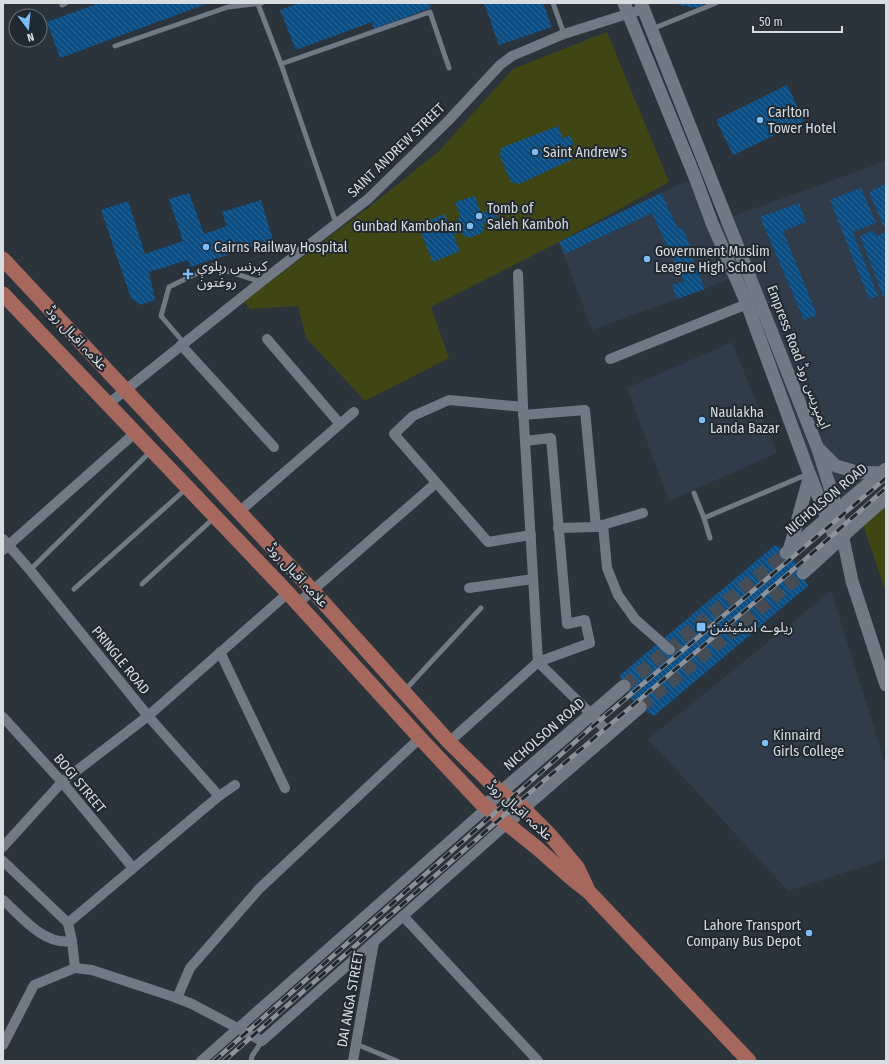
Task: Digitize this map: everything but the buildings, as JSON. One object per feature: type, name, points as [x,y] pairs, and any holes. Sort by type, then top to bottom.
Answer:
[{"type":"main road","name":"Empress Road ایمپریس روڈ","points":[[642,6],[818,449],[838,510],[840,539],[852,581],[886,685]]},
{"type":"main road","name":"Empress Road ایمپریس روڈ","points":[[626,8],[695,177],[712,223],[747,304],[827,519],[840,539]]},
{"type":"main road","name":"علامہ اقبال روڈ","points":[[3,259],[313,591],[449,742],[500,792],[523,808],[550,836],[577,867],[589,892]]},
{"type":"main road","name":"علامہ اقبال روڈ","points":[[3,294],[134,433],[152,450],[485,806],[508,823],[589,892],[749,1061]]},
{"type":"main road","points":[[818,449],[836,466],[857,472],[884,471]]},
{"type":"main road","name":"NICHOLSON ROAD","points":[[809,474],[788,552],[884,471]]},
{"type":"main road","points":[[803,573],[886,498]]},
{"type":"main road","name":"NICHOLSON ROAD","points":[[485,806],[624,686]]},
{"type":"main road","points":[[508,823],[523,808],[610,734],[640,706]]},
{"type":"street","name":"SAINT ANDREW STREET","points":[[108,404],[368,199],[448,121],[500,65],[512,56],[626,8],[642,6]]},
{"type":"street","points":[[518,274],[523,411],[538,662],[610,734]]},
{"type":"street","points":[[610,359],[747,304]]},
{"type":"street","points":[[268,339],[340,424]]},
{"type":"street","points":[[183,344],[274,447]]},
{"type":"street","points":[[531,535],[488,542],[394,434],[413,416],[448,400],[523,411],[585,410],[599,526],[607,568],[618,595],[635,619],[670,650]]},
{"type":"street","points":[[239,512],[354,412]]},
{"type":"street","points":[[5,545],[134,433]]},
{"type":"street","points":[[449,742],[538,662],[590,643],[585,620],[567,624],[551,438],[525,441]]},
{"type":"street","points":[[3,847],[62,782],[148,716],[220,652],[292,599],[313,591],[436,483]]},
{"type":"street","points":[[558,528],[599,526],[643,513]]},
{"type":"street","name":"PRINGLE ROAD","points":[[5,545],[30,570],[148,716],[219,796]]},
{"type":"street","points":[[469,588],[533,579]]},
{"type":"street","points":[[220,652],[286,788]]},
{"type":"street","name":"BOGI STREET","points":[[3,717],[62,782],[132,868]]},
{"type":"street","points":[[177,998],[190,968],[259,889],[420,738]]},
{"type":"street","points":[[68,923],[219,796],[235,785]]},
{"type":"street","points":[[201,1061],[482,812],[485,806]]},
{"type":"street","points":[[3,1045],[34,985],[75,968],[92,970],[177,998],[192,1004],[262,1041],[508,823]]},
{"type":"street","points":[[3,861],[68,923],[75,968]]},
{"type":"street","points":[[3,900],[41,934],[54,940],[67,942],[72,941]]},
{"type":"street","points":[[403,916],[538,1061]]},
{"type":"street","name":"DAI ANGA STREET","points":[[353,1061],[374,942]]},
{"type":"lane","points":[[553,3],[564,34]]},
{"type":"lane","points":[[651,30],[716,3]]},
{"type":"lane","points":[[116,46],[228,7],[260,4],[336,223]]},
{"type":"lane","points":[[281,64],[430,12],[449,68]]},
{"type":"lane","points":[[183,344],[161,316],[169,287],[215,266],[261,282]]},
{"type":"lane","points":[[30,570],[152,450]]},
{"type":"lane","points":[[704,518],[809,474]]},
{"type":"lane","points":[[74,589],[187,488]]},
{"type":"lane","points":[[694,493],[710,538]]},
{"type":"lane","points":[[142,584],[215,517]]},
{"type":"lane","points":[[403,692],[482,608]]},
{"type":"lane","points":[[251,1061],[252,1056],[262,1041]]},
{"type":"lane","points":[[356,1044],[397,1061]]},
{"type":"shaded area","points":[[886,161],[886,469],[827,519],[734,278],[592,330],[559,242],[695,177],[714,223]]},
{"type":"shaded area","name":"Naulakha Landa Bazar","points":[[732,342],[777,453],[669,501],[627,388]]},
{"type":"shaded area","name":"Kinnaird Girls College","points":[[831,591],[886,765],[886,859],[788,891],[648,739]]},
{"type":"green space","points":[[607,32],[669,182],[559,242],[431,307],[449,358],[365,401],[306,338],[298,306],[250,309],[244,301],[373,204],[439,151],[513,69]]},
{"type":"green space","points":[[886,498],[886,592],[861,519]]},
{"type":"tunnel","points":[[624,686],[786,553]]},
{"type":"tunnel","points":[[640,707],[803,573]]},
{"type":"railway","points":[[214,1061],[592,727],[886,478]]},
{"type":"railway","points":[[224,1061],[527,795],[801,563],[886,488]]},
{"type":"place","name":"Carlton Tower Hotel","points":[[760,120]]},
{"type":"place","name":"Saint Andrew's","points":[[535,152]]},
{"type":"place","name":"Tomb of Saleh Kamboh","points":[[479,216]]},
{"type":"place","name":"Gunbad Kambohan","points":[[470,226]]},
{"type":"place","name":"Cairns Railway Hospital","points":[[206,247]]},
{"type":"place","name":"Government Muslim League High School","points":[[647,259]]},
{"type":"place","name":"کېرنس رېلوې روغتون","points":[[188,274]]},
{"type":"place","name":"Naulakha Landa Bazar","points":[[702,420]]},
{"type":"place","name":"ریلوے اسٹیشن","points":[[701,627]]},
{"type":"place","name":"Kinnaird Girls College","points":[[765,743]]},
{"type":"place","name":"Lahore Transport Company Bus Depot","points":[[809,933]]}]
